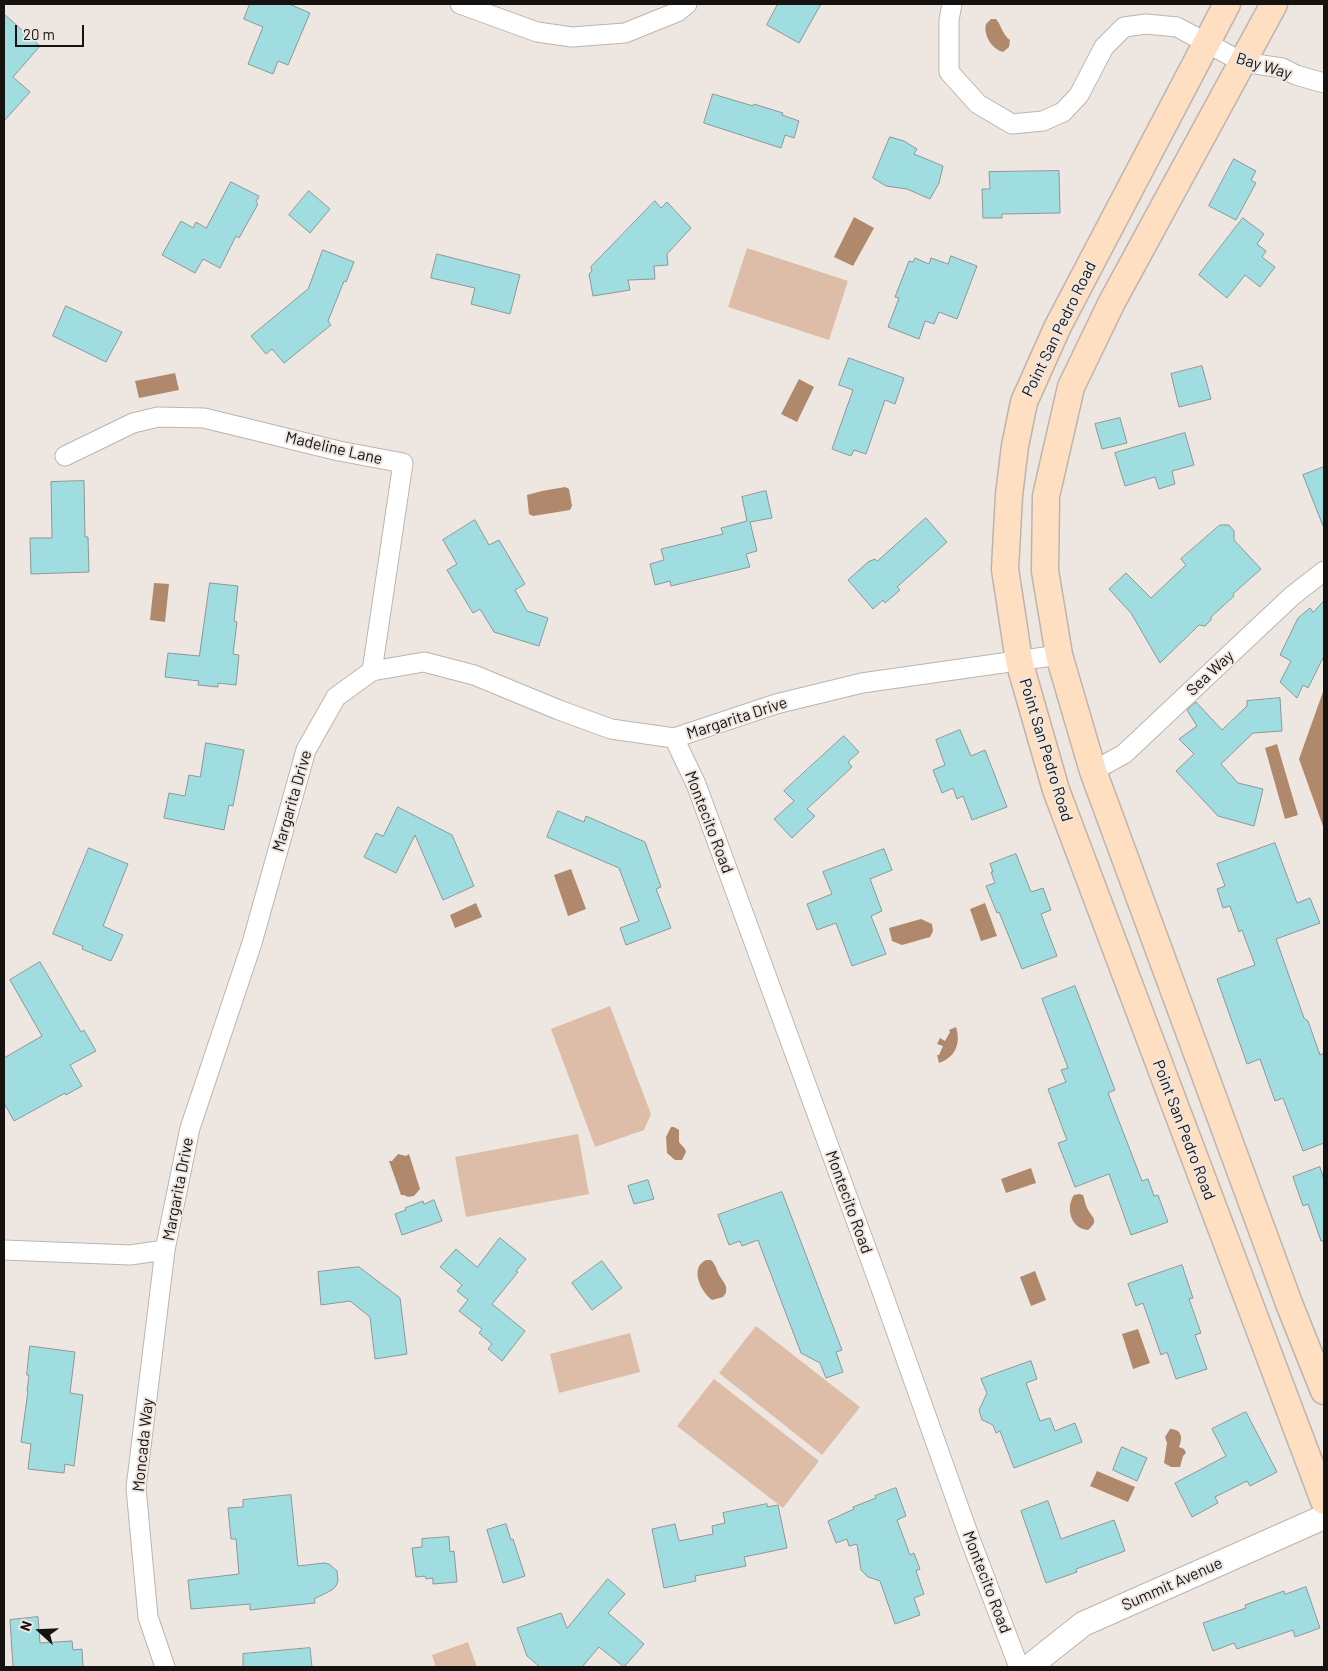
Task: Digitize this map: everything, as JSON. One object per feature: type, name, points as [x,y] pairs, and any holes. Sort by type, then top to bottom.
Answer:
[{"type":"main road","name":"Point San Pedro Road","points":[[1227,4],[1058,326],[1024,402],[1015,446],[1009,495],[1005,569],[1018,661],[1056,790],[1324,1501]]},
{"type":"main road","points":[[1274,4],[1112,302],[1071,387],[1046,496],[1045,571],[1059,655],[1093,771],[1290,1306],[1324,1391]]},
{"type":"street","points":[[460,4],[537,32],[572,38],[625,33],[677,12],[687,4]]},
{"type":"street","name":"Bay Way","points":[[952,4],[949,20],[949,72],[978,104],[1012,124],[1043,121],[1063,112],[1079,95],[1104,47],[1124,28],[1146,24],[1177,27],[1242,62],[1282,68],[1296,75],[1324,83]]},
{"type":"street","name":"Madeline Lane","points":[[64,456],[133,423],[158,417],[204,418],[339,451],[403,463],[372,671]]},
{"type":"street","name":"Sea Way","points":[[1093,771],[1124,754],[1292,596],[1324,571]]},
{"type":"street","name":"Margarita Drive","points":[[4,1250],[130,1255],[165,1250],[190,1128],[252,943],[306,750],[336,697],[372,671],[424,662],[474,675],[611,729],[674,738],[776,704],[862,683],[1059,655]]},
{"type":"street","name":"Montecito Road","points":[[674,738],[696,784],[879,1282],[970,1539],[1019,1667]]},
{"type":"street","name":"Moncada Way","points":[[164,1667],[148,1617],[136,1488],[165,1250]]},
{"type":"street","name":"Summit Avenue","points":[[1029,1667],[1083,1624],[1324,1517]]},
{"type":"shaded area","points":[[991,19],[996,19],[1010,40],[1009,47],[1003,52],[995,48],[987,37],[985,28]]},
{"type":"shaded area","points":[[854,217],[874,228],[853,266],[834,257]]},
{"type":"shaded area","points":[[747,248],[848,281],[829,340],[728,307]]},
{"type":"shaded area","points":[[175,373],[179,390],[139,398],[135,381]]},
{"type":"shaded area","points":[[799,379],[814,387],[797,422],[781,414]]},
{"type":"shaded area","points":[[565,487],[569,489],[572,506],[570,510],[533,516],[529,514],[527,495]]},
{"type":"shaded area","points":[[154,583],[169,584],[165,622],[150,620]]},
{"type":"shaded area","points":[[1324,689],[1324,829],[1299,759]]},
{"type":"shaded area","points":[[1277,744],[1298,815],[1285,819],[1265,748]]},
{"type":"shaded area","points":[[571,869],[586,909],[568,916],[554,875]]},
{"type":"shaded area","points":[[476,903],[482,917],[455,928],[450,915]]},
{"type":"shaded area","points":[[985,903],[997,936],[981,941],[970,909]]},
{"type":"shaded area","points":[[921,919],[932,924],[933,931],[930,937],[902,945],[892,941],[889,928]]},
{"type":"shaded area","points":[[610,1006],[651,1114],[644,1130],[595,1147],[551,1029]]},
{"type":"shaded area","points":[[956,1027],[958,1039],[956,1049],[950,1057],[939,1063],[937,1055],[939,1055],[943,1046],[937,1044],[940,1038],[945,1041],[950,1032],[949,1030]]},
{"type":"shaded area","points":[[671,1127],[679,1130],[679,1142],[686,1152],[682,1160],[675,1160],[667,1153],[666,1137]]},
{"type":"shaded area","points":[[578,1134],[589,1194],[466,1217],[455,1157]]},
{"type":"shaded area","points":[[398,1154],[406,1156],[409,1154],[420,1189],[414,1196],[401,1195],[389,1161],[392,1161]]},
{"type":"shaded area","points":[[1031,1168],[1036,1183],[1006,1193],[1001,1179]]},
{"type":"shaded area","points":[[1074,1195],[1083,1195],[1087,1208],[1094,1219],[1094,1224],[1088,1230],[1077,1226],[1071,1217],[1071,1200]]},
{"type":"shaded area","points":[[706,1260],[711,1260],[725,1285],[726,1293],[723,1297],[712,1300],[701,1286],[698,1268]]},
{"type":"shaded area","points":[[1035,1271],[1046,1300],[1031,1306],[1020,1277]]},
{"type":"shaded area","points":[[756,1326],[860,1407],[822,1455],[719,1373]]},
{"type":"shaded area","points":[[1138,1329],[1150,1363],[1133,1369],[1122,1334]]},
{"type":"shaded area","points":[[630,1333],[640,1372],[559,1393],[550,1354]]},
{"type":"shaded area","points":[[714,1379],[819,1461],[783,1508],[677,1426]]},
{"type":"shaded area","points":[[1170,1429],[1179,1432],[1181,1440],[1179,1447],[1184,1449],[1186,1453],[1183,1456],[1180,1467],[1171,1467],[1164,1463],[1167,1443],[1165,1437]]},
{"type":"shaded area","points":[[1097,1471],[1135,1487],[1128,1502],[1090,1486]]},
{"type":"shaded area","points":[[468,1642],[477,1667],[436,1667],[432,1655]]},
{"type":"building","points":[[250,4],[289,4],[310,13],[288,65],[278,61],[273,74],[248,64],[263,27],[244,19]]},
{"type":"building","points":[[778,4],[821,4],[799,43],[767,25]]},
{"type":"building","points":[[4,14],[40,46],[13,77],[30,92],[4,121]]},
{"type":"building","points":[[713,94],[783,113],[782,115],[799,121],[794,138],[785,135],[781,148],[704,123]]},
{"type":"building","points":[[890,137],[904,141],[917,149],[914,154],[943,166],[939,183],[930,199],[907,189],[886,186],[873,178]]},
{"type":"building","points":[[1234,159],[1256,171],[1251,180],[1256,183],[1236,220],[1209,206]]},
{"type":"building","points":[[1059,171],[1060,213],[1002,214],[1002,218],[983,218],[982,189],[990,189],[989,172]]},
{"type":"building","points":[[231,182],[259,196],[256,202],[258,204],[239,238],[236,236],[220,268],[203,259],[195,273],[162,255],[181,221],[193,228],[196,222],[206,228]]},
{"type":"building","points":[[309,191],[330,209],[310,233],[289,215]]},
{"type":"building","points":[[655,201],[661,208],[667,202],[691,228],[667,254],[668,265],[654,266],[655,279],[628,280],[630,290],[593,296],[589,274],[592,271],[591,267]]},
{"type":"building","points":[[1243,218],[1264,234],[1257,244],[1266,251],[1262,257],[1275,267],[1260,287],[1245,275],[1227,298],[1199,275]]},
{"type":"building","points":[[323,250],[354,262],[328,321],[331,325],[284,363],[272,349],[266,354],[251,336],[308,289]]},
{"type":"building","points":[[437,254],[520,275],[510,314],[471,304],[475,288],[431,278]]},
{"type":"building","points":[[951,256],[977,266],[957,319],[939,312],[934,324],[925,321],[919,339],[888,327],[899,298],[895,297],[909,261],[913,262],[915,258],[929,264],[931,258],[948,264]]},
{"type":"building","points":[[66,306],[122,332],[106,362],[53,336]]},
{"type":"building","points":[[849,358],[904,378],[895,404],[885,400],[866,454],[854,450],[851,456],[832,449],[853,390],[839,385]]},
{"type":"building","points":[[1202,366],[1211,399],[1179,407],[1171,374]]},
{"type":"building","points":[[1120,418],[1127,443],[1102,449],[1095,424]]},
{"type":"building","points":[[1185,433],[1194,465],[1172,471],[1175,484],[1159,489],[1155,477],[1125,486],[1115,453]]},
{"type":"building","points":[[1324,467],[1324,526],[1323,526],[1303,475]]},
{"type":"building","points":[[84,481],[85,537],[88,537],[89,572],[31,574],[30,538],[52,538],[51,482]]},
{"type":"building","points":[[766,491],[772,518],[750,522],[757,551],[746,554],[750,567],[671,586],[670,581],[655,585],[650,564],[664,560],[661,549],[723,534],[721,528],[747,521],[742,497]]},
{"type":"building","points":[[926,518],[947,542],[897,587],[900,590],[885,603],[883,600],[873,609],[848,580],[868,562],[875,559],[877,561]]},
{"type":"building","points":[[475,520],[489,545],[499,540],[525,584],[515,590],[527,611],[548,618],[539,646],[494,632],[480,609],[473,613],[447,570],[457,564],[443,540]]},
{"type":"building","points":[[1220,525],[1229,525],[1234,531],[1234,540],[1261,569],[1233,594],[1234,596],[1211,617],[1211,620],[1205,626],[1199,625],[1160,663],[1131,613],[1109,589],[1126,573],[1151,598],[1186,565],[1181,559]]},
{"type":"building","points":[[210,583],[238,586],[234,621],[237,622],[233,654],[239,655],[236,685],[218,683],[218,687],[198,685],[199,681],[165,677],[168,653],[199,656]]},
{"type":"building","points":[[1324,601],[1324,656],[1308,688],[1303,685],[1297,698],[1280,682],[1291,661],[1280,655],[1298,618],[1310,608],[1313,612]]},
{"type":"building","points":[[1280,698],[1282,731],[1253,733],[1221,764],[1238,783],[1263,789],[1254,826],[1218,816],[1176,771],[1194,754],[1179,739],[1197,726],[1187,710],[1196,702],[1222,730],[1247,706],[1247,701]]},
{"type":"building","points":[[960,730],[971,756],[985,750],[1007,807],[972,820],[963,796],[957,799],[953,788],[942,793],[933,770],[945,765],[936,740]]},
{"type":"building","points":[[844,736],[859,752],[848,762],[852,767],[807,809],[815,816],[792,838],[774,819],[794,801],[784,791]]},
{"type":"building","points":[[206,743],[244,750],[233,806],[229,805],[224,830],[164,818],[169,793],[185,796],[189,775],[200,777]]},
{"type":"building","points":[[398,807],[452,835],[474,886],[443,900],[415,835],[396,873],[364,857],[376,833],[383,836]]},
{"type":"building","points":[[558,811],[584,822],[586,816],[645,842],[661,887],[656,889],[671,928],[626,945],[620,928],[639,921],[619,868],[547,837]]},
{"type":"building","points":[[1275,843],[1297,903],[1310,898],[1320,923],[1276,939],[1304,1018],[1308,1021],[1320,1055],[1324,1053],[1324,1143],[1303,1151],[1283,1098],[1275,1101],[1260,1059],[1247,1064],[1217,979],[1255,965],[1242,930],[1239,932],[1230,906],[1223,908],[1217,889],[1225,886],[1217,864]]},
{"type":"building","points":[[89,848],[128,864],[103,926],[123,935],[111,961],[82,949],[83,946],[53,934]]},
{"type":"building","points":[[884,849],[892,870],[870,879],[882,911],[871,916],[886,954],[852,966],[836,923],[817,930],[807,904],[832,894],[823,872]]},
{"type":"building","points":[[1016,854],[1031,892],[1043,888],[1051,910],[1041,914],[1057,956],[1022,969],[999,912],[997,913],[986,886],[995,883],[990,864]]},
{"type":"building","points":[[40,962],[81,1032],[84,1030],[96,1051],[70,1065],[82,1086],[66,1095],[65,1093],[14,1121],[4,1103],[4,1058],[42,1036],[10,980]]},
{"type":"building","points":[[1075,986],[1115,1090],[1108,1093],[1142,1181],[1148,1179],[1154,1196],[1158,1195],[1168,1222],[1131,1235],[1109,1174],[1075,1187],[1058,1143],[1067,1140],[1048,1089],[1066,1082],[1061,1070],[1068,1068],[1042,999]]},
{"type":"building","points":[[1320,1167],[1324,1180],[1324,1241],[1321,1241],[1308,1204],[1303,1206],[1293,1177]]},
{"type":"building","points":[[648,1180],[654,1199],[634,1204],[628,1186]]},
{"type":"building","points":[[782,1192],[842,1350],[836,1352],[843,1372],[826,1378],[820,1363],[801,1353],[758,1240],[742,1246],[740,1241],[729,1245],[718,1215]]},
{"type":"building","points":[[434,1200],[442,1221],[402,1235],[395,1214],[423,1201],[424,1204]]},
{"type":"building","points":[[500,1238],[526,1259],[492,1304],[525,1331],[502,1361],[488,1349],[492,1344],[479,1333],[482,1329],[459,1311],[468,1300],[457,1291],[462,1285],[440,1267],[456,1249],[477,1267]]},
{"type":"building","points":[[602,1261],[622,1288],[592,1310],[572,1283]]},
{"type":"building","points":[[1182,1265],[1193,1298],[1189,1299],[1201,1333],[1195,1335],[1207,1369],[1176,1379],[1167,1352],[1161,1355],[1143,1303],[1136,1306],[1128,1284]]},
{"type":"building","points":[[359,1267],[400,1298],[407,1354],[375,1359],[370,1317],[350,1301],[321,1305],[318,1272]]},
{"type":"building","points":[[30,1346],[75,1352],[70,1393],[83,1395],[74,1466],[65,1464],[64,1473],[28,1469],[31,1444],[21,1442],[28,1391],[29,1375],[27,1375]]},
{"type":"building","points":[[1031,1361],[1037,1379],[1026,1383],[1040,1421],[1050,1418],[1055,1431],[1075,1423],[1082,1442],[1014,1468],[1000,1431],[996,1433],[993,1425],[982,1420],[979,1410],[987,1393],[981,1379]]},
{"type":"building","points":[[1246,1412],[1277,1472],[1250,1486],[1247,1481],[1215,1497],[1218,1503],[1192,1517],[1175,1483],[1226,1456],[1212,1429]]},
{"type":"building","points":[[1122,1447],[1147,1458],[1137,1481],[1113,1470]]},
{"type":"building","points":[[896,1488],[906,1516],[897,1520],[910,1555],[914,1553],[920,1569],[916,1571],[924,1594],[914,1598],[920,1615],[895,1624],[880,1581],[868,1577],[861,1570],[857,1544],[849,1546],[847,1539],[836,1543],[828,1521],[854,1509],[853,1507],[876,1498],[875,1496]]},
{"type":"building","points":[[291,1495],[298,1566],[329,1564],[337,1571],[338,1581],[336,1586],[314,1599],[315,1603],[250,1610],[250,1604],[191,1609],[188,1580],[239,1574],[236,1539],[231,1539],[228,1508],[243,1507],[243,1500]]},
{"type":"building","points":[[1048,1501],[1061,1539],[1114,1520],[1125,1551],[1076,1569],[1077,1572],[1046,1583],[1021,1511]]},
{"type":"building","points":[[767,1504],[767,1507],[778,1505],[787,1548],[744,1557],[746,1566],[695,1576],[696,1581],[664,1588],[652,1529],[675,1524],[679,1541],[713,1534],[712,1526],[725,1523],[723,1513]]},
{"type":"building","points":[[506,1524],[525,1576],[503,1583],[487,1530]]},
{"type":"building","points":[[449,1537],[450,1552],[454,1551],[457,1582],[433,1584],[433,1578],[426,1579],[425,1576],[416,1577],[412,1548],[422,1547],[422,1539]]},
{"type":"building","points":[[608,1579],[625,1594],[608,1613],[644,1644],[624,1667],[599,1647],[582,1667],[540,1667],[527,1656],[517,1628],[561,1613],[567,1628]]},
{"type":"building","points":[[1306,1587],[1320,1628],[1295,1637],[1293,1630],[1237,1649],[1234,1643],[1213,1651],[1203,1623],[1246,1608],[1245,1605],[1284,1591],[1285,1594]]},
{"type":"building","points":[[38,1617],[40,1643],[72,1641],[73,1650],[82,1649],[83,1667],[13,1667],[10,1620]]},
{"type":"building","points":[[310,1648],[312,1667],[243,1667],[243,1654]]}]
